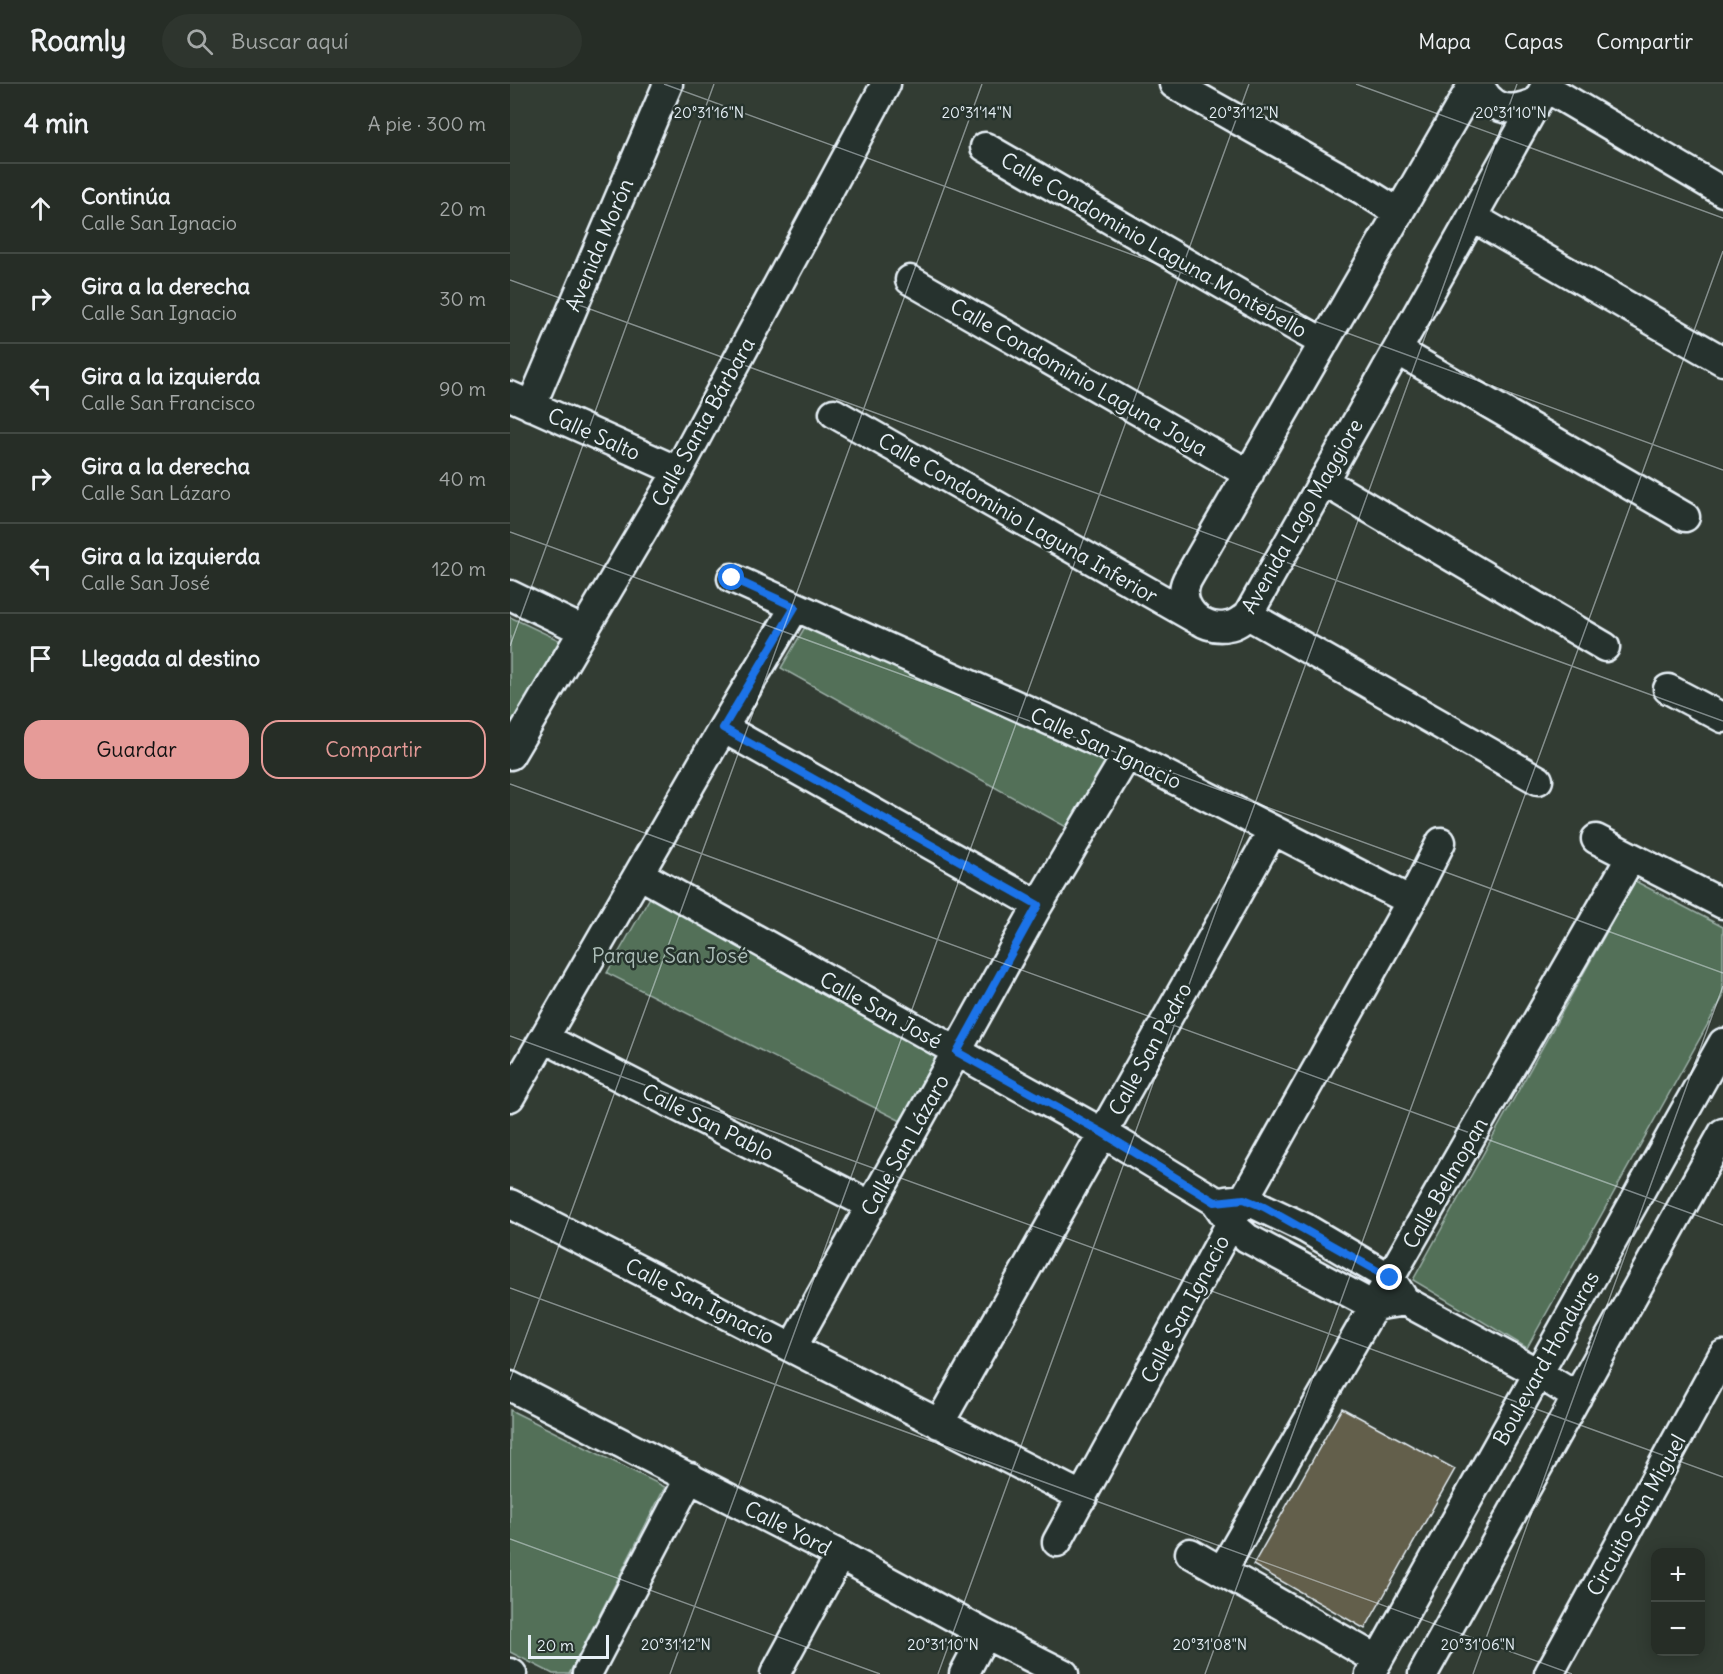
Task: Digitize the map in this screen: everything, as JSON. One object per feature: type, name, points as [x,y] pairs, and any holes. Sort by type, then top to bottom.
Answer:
[{"type":"street","name":"Avenida Morón","points":[[520,401],[668,84]]},
{"type":"street","name":"Calle Santa Bárbara","points":[[510,755],[678,471],[886,84]]},
{"type":"street","points":[[1174,84],[1361,189],[1398,213]]},
{"type":"street","points":[[1203,623],[1189,611],[1184,602],[1184,588],[1473,84]]},
{"type":"street","points":[[1478,84],[1496,106],[1508,109],[1518,109],[1543,91],[1723,192]]},
{"type":"street","name":"Avenida Lago Maggiore","points":[[1203,623],[1227,627],[1248,615],[1543,91]]},
{"type":"street","name":"Calle Condominio Laguna Montebello","points":[[985,147],[1324,343]]},
{"type":"street","points":[[1472,217],[1723,361]]},
{"type":"street","name":"Calle Condominio Laguna Joya","points":[[910,280],[1249,474]]},
{"type":"street","points":[[1396,352],[1409,357],[1685,517]]},
{"type":"street","name":"Calle Salto","points":[[520,401],[678,471]]},
{"type":"street","name":"Calle Condominio Laguna Inferior","points":[[834,413],[1203,623]]},
{"type":"street","points":[[1323,481],[1605,647]]},
{"type":"street","name":"Calle San Ignacio","points":[[732,578],[1127,755],[1410,901]]},
{"type":"street","points":[[510,595],[584,631]]},
{"type":"street","points":[[510,1097],[795,607]]},
{"type":"street","points":[[1248,615],[1538,780]]},
{"type":"street","points":[[1668,689],[1719,708]]},
{"type":"street","points":[[723,728],[1038,905]]},
{"type":"street","name":"Calle San Lázaro","points":[[792,1348],[1038,905],[1127,755]]},
{"type":"street","name":"Calle San Pedro","points":[[939,1424],[1273,830]]},
{"type":"street","points":[[1596,839],[1723,904]]},
{"type":"street","name":"Calle San Ignacio","points":[[1057,1542],[1083,1497],[1223,1213],[1244,1199],[1441,842]]},
{"type":"street","name":"Calle Belmopan","points":[[1222,1571],[1374,1306],[1397,1289],[1632,857]]},
{"type":"street","name":"Calle San José","points":[[639,874],[1103,1133],[1223,1213],[1247,1238],[1374,1306]]},
{"type":"street","name":"Calle San Pablo","points":[[544,1038],[872,1206]]},
{"type":"street","name":"Boulevard Honduras","points":[[1374,1667],[1723,1043]]},
{"type":"street","points":[[1423,1674],[1723,1133]]},
{"type":"street","points":[[1244,1199],[1305,1228],[1397,1289],[1577,1397]]},
{"type":"street","name":"Calle San Ignacio","points":[[510,1204],[1083,1497]]},
{"type":"street","name":"Circuito San Miguel","points":[[1549,1674],[1723,1355]]},
{"type":"street","name":"Calle Yord","points":[[510,1386],[690,1477],[1064,1674]]},
{"type":"street","points":[[587,1674],[690,1477]]},
{"type":"street","points":[[1190,1553],[1374,1667]]},
{"type":"street","points":[[775,1674],[840,1555]]},
{"type":"street","points":[[964,1674],[985,1634]]},
{"type":"green space","points":[[510,617],[561,641],[510,725]]},
{"type":"green space","points":[[805,627],[1105,762],[1068,828],[781,668]]},
{"type":"green space","points":[[1635,881],[1723,927],[1723,997],[1527,1348],[1413,1280]]},
{"type":"green space","name":"Parque San José","points":[[652,894],[937,1056],[903,1122],[607,973]]},
{"type":"green space","points":[[510,1410],[665,1487],[569,1674],[553,1674],[510,1652]]},
{"type":"building","points":[[1342,1408],[1455,1469],[1365,1629],[1253,1565]]},
{"type":"route","points":[[732,578],[795,607],[723,728],[1038,905],[957,1052],[1103,1133],[1215,1202],[1244,1199],[1264,1207],[1370,1264],[1390,1278]]}]
